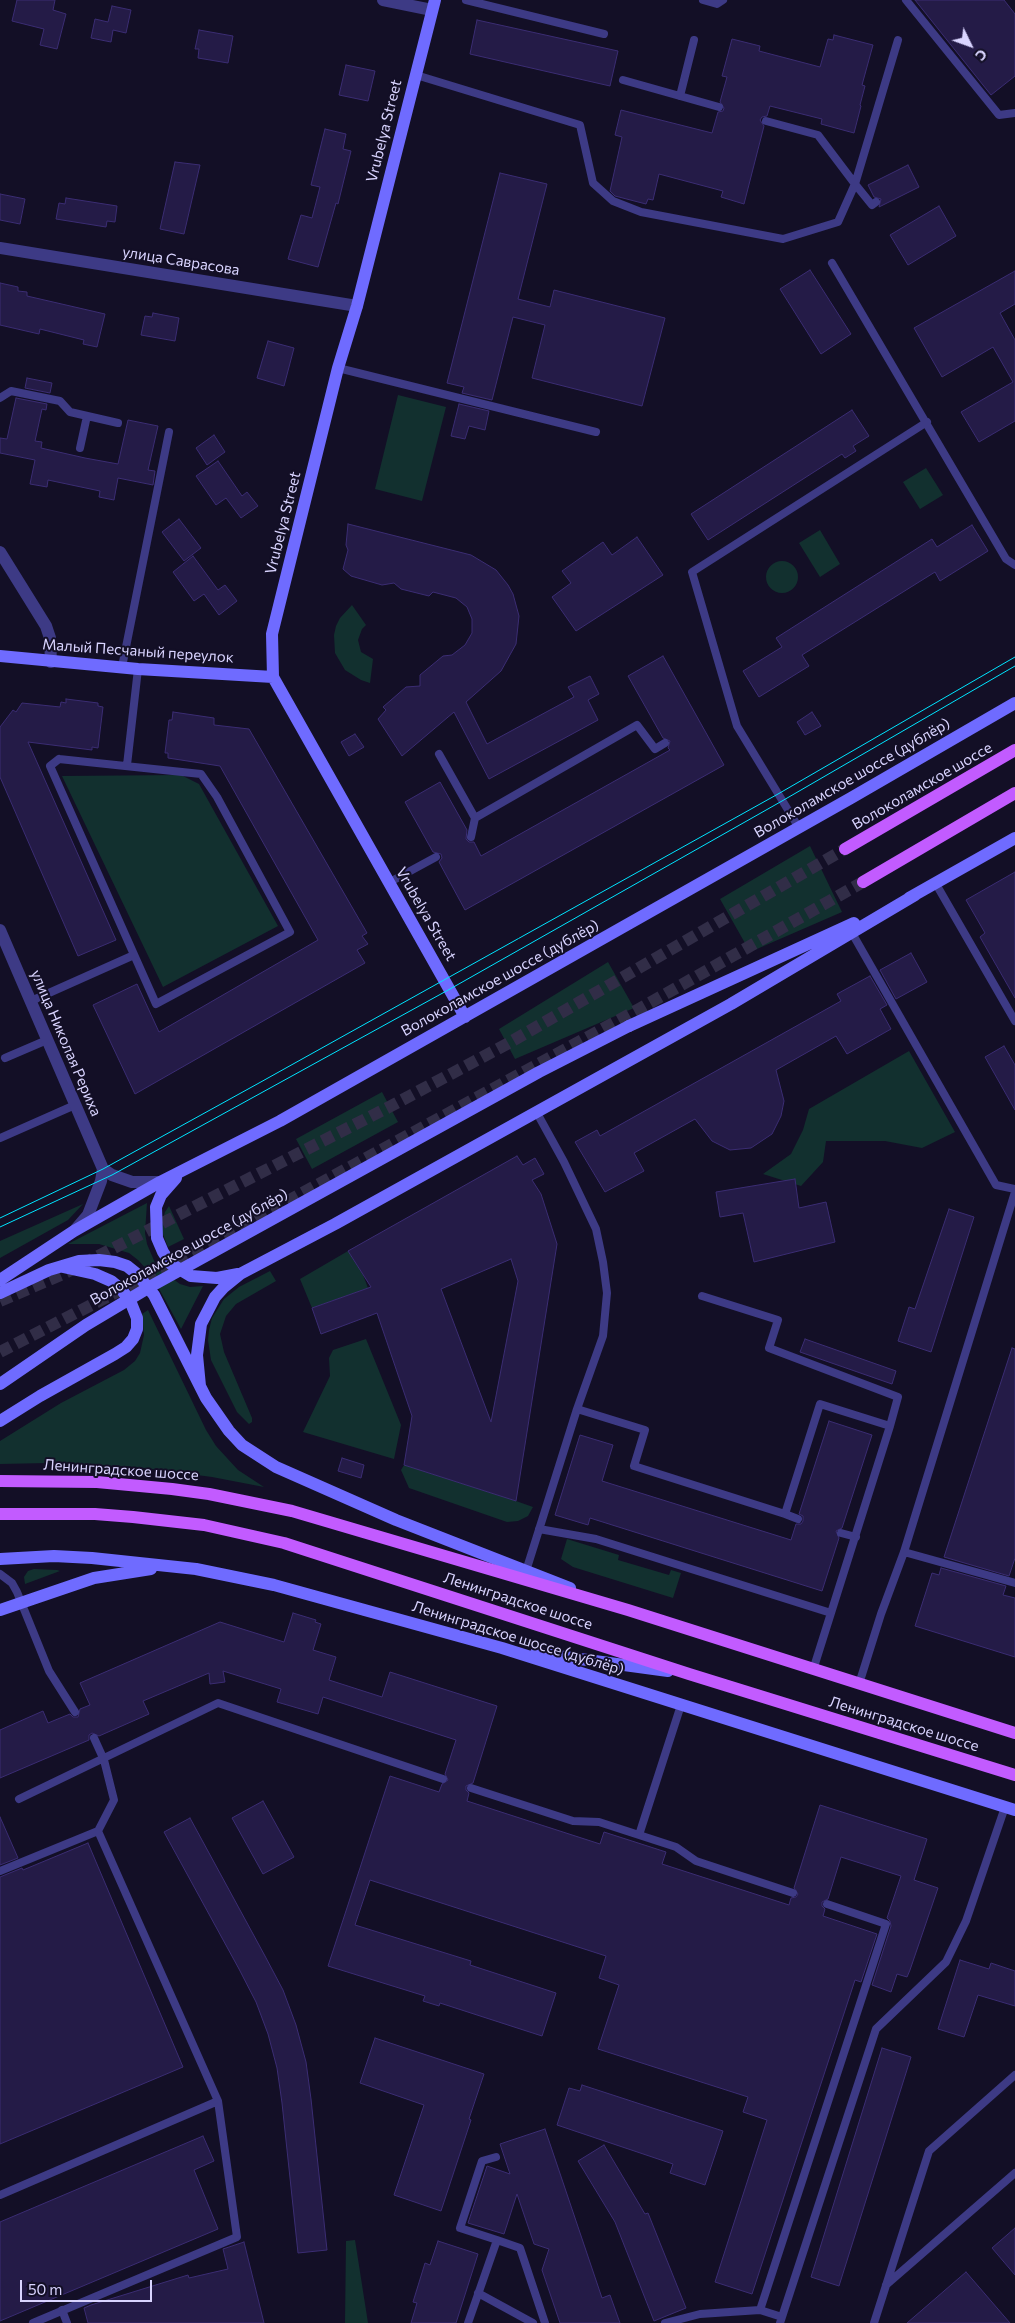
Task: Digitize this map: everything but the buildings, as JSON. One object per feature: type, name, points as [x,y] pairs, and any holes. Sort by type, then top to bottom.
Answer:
[{"type":"main road","name":"Vrubelya Street","points":[[433,5],[357,306],[338,368],[272,634],[273,677],[465,1018]]},
{"type":"main road","name":"Малый Песчаный переулок","points":[[0,656],[138,669],[273,677]]},
{"type":"main road","name":"Волоколамское шоссе (дублёр)","points":[[0,1280],[74,1231],[160,1182],[280,1121],[465,1018],[1015,703]]},
{"type":"main road","name":"Волоколамское шоссе","points":[[845,849],[1015,750]]},
{"type":"main road","points":[[863,882],[1015,793]]},
{"type":"main road","name":"Волоколамское шоссе (дублёр)","points":[[0,1384],[86,1325],[153,1284],[539,1072],[629,1026],[915,895],[1015,838]]},
{"type":"main road","points":[[200,1386],[197,1355],[201,1324],[215,1296],[224,1286],[240,1274],[537,1113],[731,1004],[915,895]]},
{"type":"main road","points":[[189,1168],[170,1182],[161,1194],[156,1207],[156,1238],[171,1264],[191,1276],[217,1278],[240,1274]]},
{"type":"main road","points":[[0,1293],[49,1270],[79,1261],[99,1260],[127,1266],[137,1274],[154,1294],[200,1386],[229,1431],[242,1445],[260,1459],[396,1520],[628,1610]]},
{"type":"main road","points":[[0,1421],[40,1396],[126,1348],[137,1330],[137,1318],[132,1303],[122,1290],[111,1281],[95,1274],[61,1267]]},
{"type":"main road","name":"Ленинградское шоссе","points":[[0,1481],[48,1480],[135,1485],[200,1492],[324,1520],[628,1610],[1015,1733]]},
{"type":"main road","name":"Ленинградское шоссе","points":[[0,1514],[123,1516],[204,1525],[243,1533],[346,1562],[689,1674],[1015,1775]]},
{"type":"main road","name":"Ленинградское шоссе (дублёр)","points":[[0,1559],[54,1556],[178,1566],[274,1585],[502,1648],[1010,1808]]},
{"type":"main road","points":[[0,1610],[94,1578],[135,1570],[178,1566]]},
{"type":"main road","points":[[502,1648],[689,1674]]},
{"type":"street","points":[[383,0],[433,5]]},
{"type":"street","name":"улица Саврасова","points":[[0,248],[357,306]]},
{"type":"street","points":[[0,552],[46,626],[50,638],[51,662]]},
{"type":"street","name":"улица Николая Рериха","points":[[0,930],[4,952],[31,1001],[103,1169]]},
{"type":"street","points":[[74,1231],[88,1215],[101,1180],[103,1169],[112,1175],[132,1182],[160,1182]]},
{"type":"lane","points":[[466,0],[604,34]]},
{"type":"lane","points":[[702,0],[717,4],[723,0]]},
{"type":"lane","points":[[906,0],[998,115],[1015,113]]},
{"type":"lane","points":[[680,96],[694,40]]},
{"type":"lane","points":[[416,74],[580,125],[592,183],[614,201],[641,212],[783,239],[838,222],[855,184],[898,40]]},
{"type":"lane","points":[[623,80],[719,107]]},
{"type":"lane","points":[[766,121],[818,135],[872,204],[876,202]]},
{"type":"lane","points":[[832,263],[1006,559],[1015,565]]},
{"type":"lane","points":[[338,368],[596,432]]},
{"type":"lane","points":[[0,398],[11,391],[60,401],[70,412],[118,423]]},
{"type":"lane","points":[[80,448],[87,416]]},
{"type":"lane","points":[[798,828],[737,726],[692,572],[927,422]]},
{"type":"lane","points":[[122,667],[169,432]]},
{"type":"lane","points":[[1006,559],[1015,554]]},
{"type":"lane","points":[[127,765],[138,669]]},
{"type":"lane","points":[[475,818],[637,725],[654,749],[665,743]]},
{"type":"lane","points":[[439,754],[475,818],[471,837]]},
{"type":"lane","points":[[59,759],[127,765],[201,774],[217,797],[290,932],[156,1004],[50,766],[59,759]]},
{"type":"lane","points":[[390,882],[436,857]]},
{"type":"lane","points":[[936,884],[1015,1021]]},
{"type":"lane","points":[[852,933],[996,1185],[1015,1191],[904,1552],[881,1614],[859,1684]]},
{"type":"lane","points":[[31,1001],[134,955]]},
{"type":"lane","points":[[5,1058],[47,1040]]},
{"type":"lane","points":[[0,1138],[75,1105]]},
{"type":"lane","points":[[526,1571],[577,1409],[603,1336],[607,1293],[596,1229],[564,1162],[537,1113]]},
{"type":"lane","points":[[702,1296],[778,1320],[769,1348],[898,1397],[814,1670]]},
{"type":"lane","points":[[785,1514],[820,1404],[890,1426]]},
{"type":"lane","points":[[577,1409],[645,1430],[634,1466],[798,1519]]},
{"type":"lane","points":[[539,1529],[596,1539],[832,1613]]},
{"type":"lane","points":[[841,1533],[856,1537]]},
{"type":"lane","points":[[904,1552],[1015,1583]]},
{"type":"lane","points":[[0,1574],[12,1582],[49,1671],[75,1712]]},
{"type":"lane","points":[[18,1799],[104,1760],[218,1703],[443,1779]]},
{"type":"lane","points":[[639,1835],[681,1704]]},
{"type":"lane","points":[[0,1872],[98,1831],[114,1800],[104,1760],[94,1738]]},
{"type":"lane","points":[[471,1788],[573,1821],[599,1822],[676,1847],[696,1861],[793,1893]]},
{"type":"lane","points":[[665,2323],[700,2314],[760,2310],[781,2320],[876,2028],[946,1962],[966,1920],[1010,1808]]},
{"type":"lane","points":[[33,2323],[237,2237],[218,2101],[98,1831]]},
{"type":"lane","points":[[760,2310],[886,1924],[827,1904]]},
{"type":"lane","points":[[874,2323],[929,2151],[1015,2075]]},
{"type":"lane","points":[[0,2194],[218,2101]]},
{"type":"lane","points":[[496,2158],[482,2161],[460,2228],[520,2248],[544,2323]]},
{"type":"lane","points":[[886,2286],[1015,2174]]},
{"type":"lane","points":[[468,2323],[497,2240]]},
{"type":"lane","points":[[478,2293],[533,2323]]},
{"type":"lane","points":[[62,2310],[67,2323]]},
{"type":"green space","points":[[398,395],[446,407],[422,501],[375,489]]},
{"type":"green space","points":[[926,468],[943,495],[920,509],[903,482]]},
{"type":"green space","points":[[820,530],[840,564],[820,577],[799,543]]},
{"type":"green space","points":[[782,561],[788,562],[793,566],[797,571],[797,583],[793,588],[788,592],[782,593],[776,592],[771,588],[767,583],[766,577],[767,571],[771,566],[776,562]]},
{"type":"green space","points":[[352,605],[366,625],[362,629],[358,640],[361,652],[373,659],[370,683],[345,670],[335,653],[334,635],[336,626],[340,618]]},
{"type":"green space","points":[[181,775],[199,784],[278,926],[163,987],[62,776]]},
{"type":"green space","points":[[810,846],[842,912],[750,952],[720,899]]},
{"type":"green space","points":[[608,962],[634,1008],[515,1059],[499,1029]]},
{"type":"green space","points":[[909,1051],[955,1132],[922,1148],[885,1141],[826,1141],[823,1162],[801,1186],[763,1174],[791,1154],[803,1130],[809,1109]]},
{"type":"green space","points":[[382,1092],[398,1122],[312,1169],[296,1139]]},
{"type":"green space","points":[[147,1203],[145,1233],[147,1244],[155,1263],[163,1272],[180,1284],[190,1287],[203,1286],[181,1329],[151,1274],[129,1253],[99,1244],[68,1244]]},
{"type":"green space","points":[[83,1204],[68,1220],[0,1258],[0,1241]]},
{"type":"green space","points":[[169,1206],[184,1239],[168,1247],[162,1232],[162,1222]]},
{"type":"green space","points":[[348,1251],[363,1275],[368,1288],[312,1308],[300,1279]]},
{"type":"green space","points":[[270,1271],[276,1281],[236,1304],[226,1316],[220,1334],[224,1352],[252,1418],[252,1422],[249,1424],[237,1412],[211,1360],[208,1340],[209,1330],[212,1318],[224,1299],[239,1287]]},
{"type":"green space","points":[[148,1310],[206,1430],[216,1446],[238,1470],[264,1487],[212,1477],[137,1467],[48,1463],[0,1464],[0,1441],[61,1403],[124,1370],[135,1361],[140,1353],[144,1335],[142,1314]]},
{"type":"green space","points":[[366,1339],[401,1425],[394,1459],[303,1432],[330,1376],[329,1358],[333,1350]]},
{"type":"green space","points":[[404,1465],[533,1507],[528,1516],[518,1521],[507,1522],[409,1488],[401,1470]]},
{"type":"green space","points":[[567,1539],[619,1555],[618,1560],[669,1575],[671,1570],[681,1573],[673,1598],[573,1567],[561,1559]]},
{"type":"green space","points":[[34,1569],[60,1571],[25,1584],[24,1577],[28,1571]]},
{"type":"green space","points":[[355,2240],[368,2323],[345,2323],[346,2241]]},
{"type":"tunnel","points":[[0,1301],[65,1273],[389,1107],[507,1044],[845,849]]},
{"type":"tunnel","points":[[0,1352],[200,1249],[639,1009],[863,882]]},
{"type":"tram line","points":[[0,1218],[103,1169],[259,1083],[778,794],[1015,657]]},
{"type":"tram line","points":[[0,1227],[112,1175],[450,989],[782,801],[1015,666]]}]
